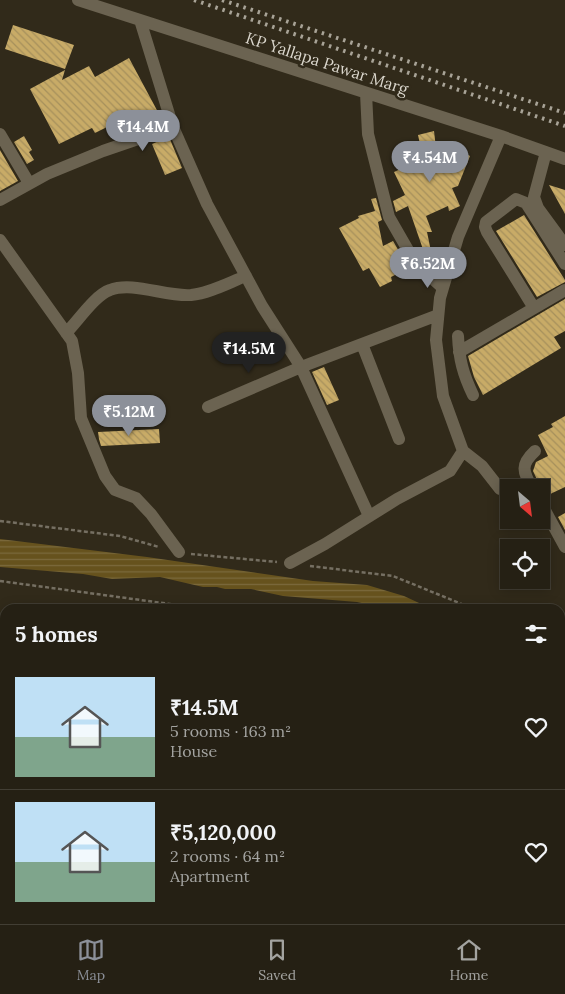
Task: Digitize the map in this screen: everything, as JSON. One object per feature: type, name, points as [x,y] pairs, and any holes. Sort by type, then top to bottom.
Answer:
[{"type":"street","name":"KP Yallapa Pawar Marg","points":[[78,0],[501,136],[565,159]]},
{"type":"street","points":[[140,20],[173,127],[207,204],[262,306],[301,366],[369,516]]},
{"type":"street","points":[[366,93],[368,134],[389,217],[416,264],[443,288]]},
{"type":"street","points":[[0,200],[29,183],[103,151],[173,127]]},
{"type":"street","points":[[0,134],[29,183]]},
{"type":"street","points":[[500,490],[482,466],[463,451],[443,396],[436,340],[443,288],[458,237],[501,136]]},
{"type":"street","points":[[546,152],[534,197],[538,208],[565,245]]},
{"type":"street","points":[[534,308],[487,232],[486,222],[516,199],[521,200],[526,203],[565,264]]},
{"type":"street","points":[[0,240],[72,341],[78,373],[81,418],[106,476],[115,490],[136,498],[151,514],[180,552]]},
{"type":"street","points":[[66,333],[96,300],[108,290],[121,287],[167,294],[191,295],[211,291],[246,276]]},
{"type":"street","points":[[459,352],[565,290]]},
{"type":"street","points":[[208,407],[301,366],[438,315]]},
{"type":"street","points":[[458,336],[463,371],[473,395]]},
{"type":"street","points":[[362,344],[399,439]]},
{"type":"street","points":[[290,563],[325,544],[397,499],[450,471],[463,451]]},
{"type":"street","points":[[528,479],[524,470],[524,464],[535,451]]},
{"type":"street","points":[[550,519],[565,546]]},
{"type":"path","points":[[0,521],[120,536],[180,552],[393,576],[462,604]]},
{"type":"path","points":[[0,581],[170,604]]},
{"type":"shaded area","points":[[0,539],[147,557],[313,581],[367,585],[404,596],[421,604],[366,604],[283,596],[251,589],[203,587],[160,577],[112,579],[83,574],[0,567]]},
{"type":"building","points":[[13,25],[74,45],[65,69],[5,49]]},
{"type":"building","points":[[129,58],[159,114],[136,125],[131,115],[95,133],[92,128],[59,144],[30,89],[65,70],[62,80],[89,66],[95,77]]},
{"type":"building","points":[[434,131],[436,148],[457,148],[470,156],[458,186],[452,188],[460,206],[449,211],[448,206],[426,216],[432,232],[427,232],[432,256],[426,258],[408,206],[396,212],[393,201],[405,195],[394,172],[409,165],[408,158],[410,158],[407,151],[421,149],[418,135]]},
{"type":"building","points":[[24,136],[32,150],[29,152],[34,160],[27,164],[14,142]]},
{"type":"building","points":[[169,137],[182,168],[165,175],[152,144]]},
{"type":"building","points":[[0,150],[18,181],[0,191]]},
{"type":"building","points":[[549,185],[565,190],[565,214]]},
{"type":"building","points":[[376,198],[382,220],[378,222],[383,246],[393,241],[409,268],[391,277],[392,281],[380,287],[369,268],[363,271],[339,228],[359,218],[358,216],[375,211],[371,199]]},
{"type":"building","points":[[524,215],[565,280],[565,282],[537,297],[496,231]]},
{"type":"building","points":[[565,299],[565,331],[554,337],[561,348],[483,395],[474,377],[468,356]]},
{"type":"building","points":[[324,367],[339,400],[327,405],[312,372]]},
{"type":"building","points":[[565,416],[565,487],[550,494],[550,479],[537,479],[533,471],[536,462],[548,456],[538,435],[553,427],[551,424]]},
{"type":"building","points":[[159,429],[160,443],[101,446],[98,432]]},
{"type":"building","points":[[565,513],[565,530],[558,517]]},
{"type":"railway","points":[[194,0],[565,126]]},
{"type":"railway","points":[[222,0],[565,113]]}]
